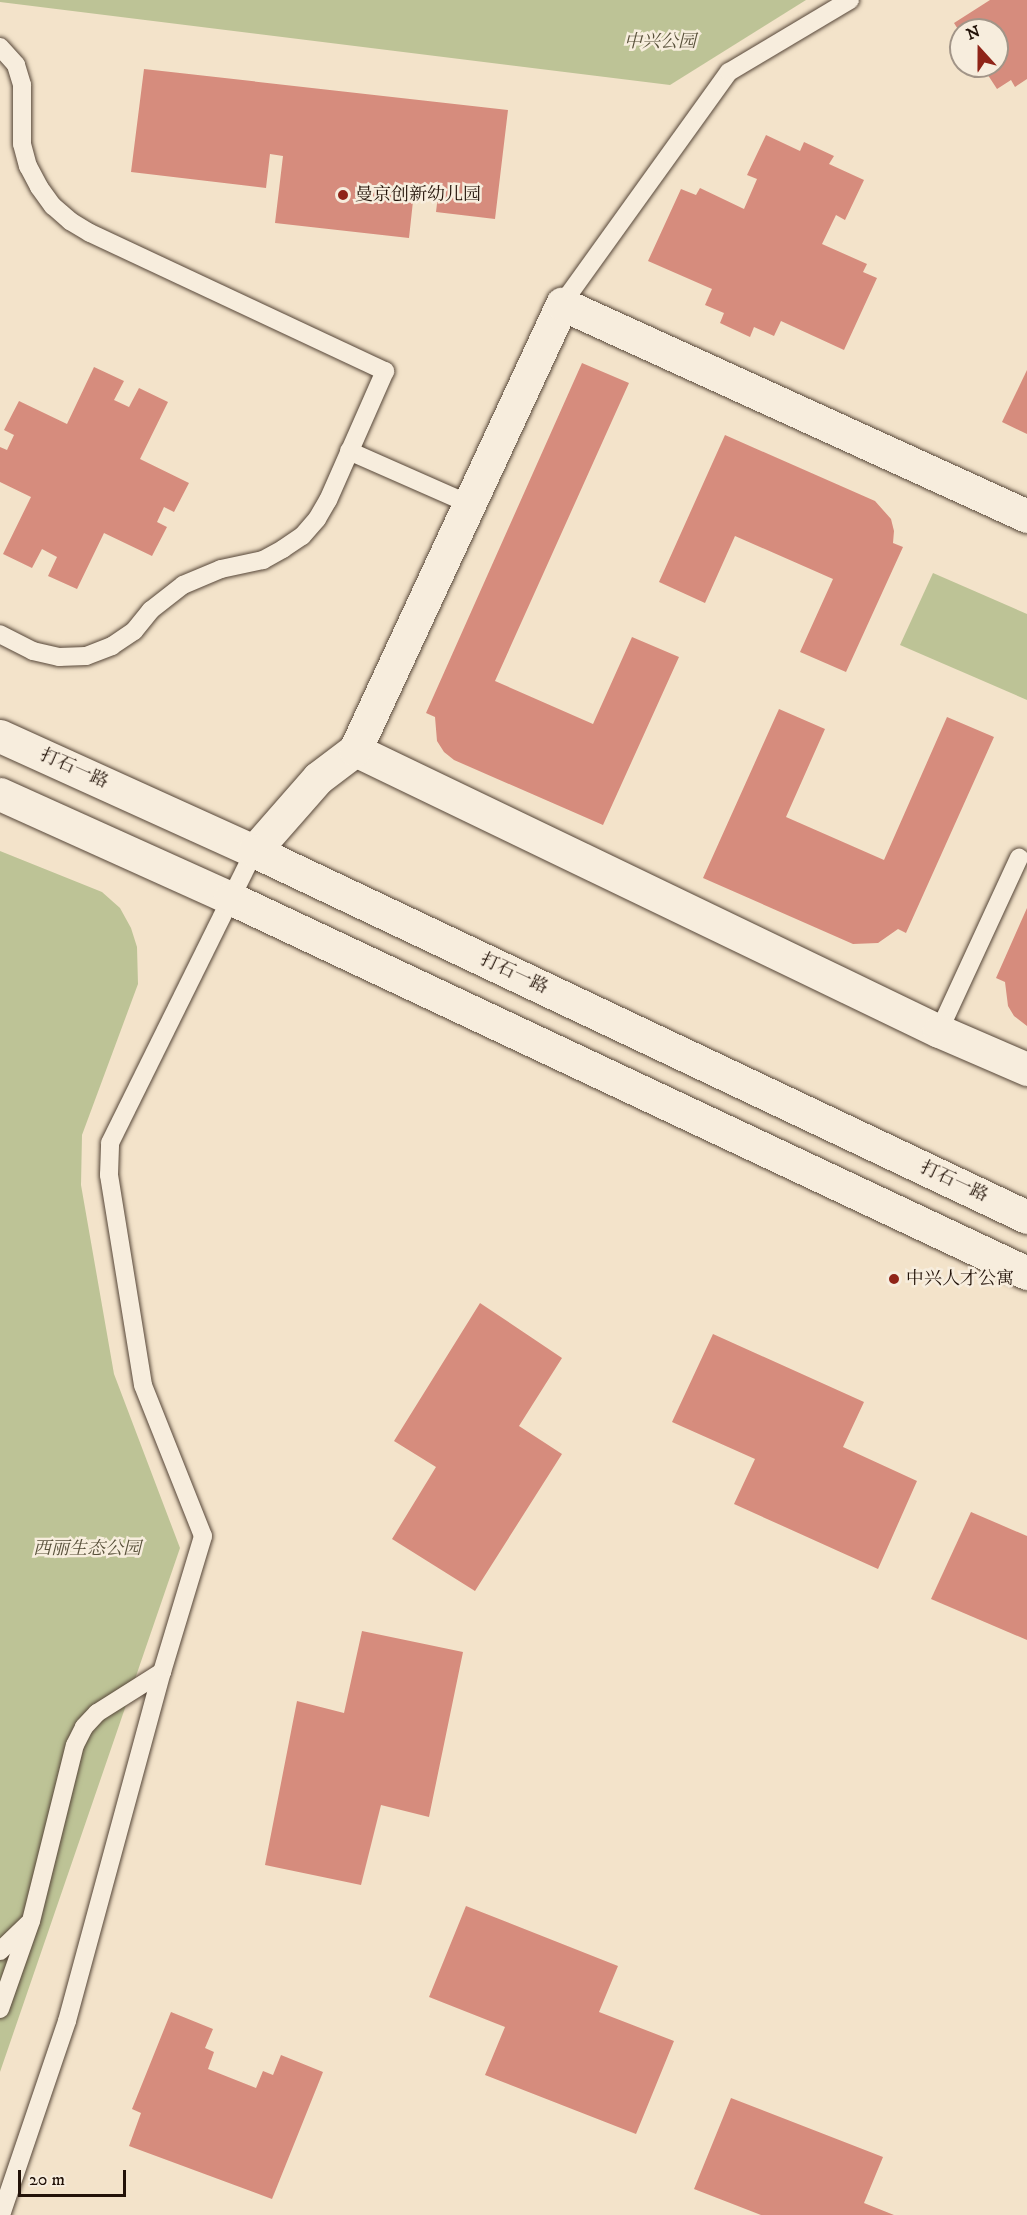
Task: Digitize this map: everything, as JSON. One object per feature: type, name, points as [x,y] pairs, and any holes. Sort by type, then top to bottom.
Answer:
[{"type":"main road","points":[[254,851],[318,778],[355,750],[562,304],[1027,516]]},
{"type":"main road","name":"打石一路","points":[[0,736],[254,851],[1027,1217]]},
{"type":"main road","points":[[355,750],[939,1031],[1027,1069]]},
{"type":"main road","points":[[0,794],[230,898],[1027,1273]]},
{"type":"lane","points":[[562,304],[729,72],[850,0]]},
{"type":"lane","points":[[0,47],[16,65],[22,85],[22,144],[28,166],[39,187],[53,206],[70,221],[90,233],[385,371],[328,500],[302,536],[263,560],[221,569],[183,585],[151,610],[134,631],[112,646],[86,656],[59,657],[33,651],[0,634]]},
{"type":"lane","points":[[349,451],[469,504]]},
{"type":"lane","points":[[1,2215],[67,2021],[162,1672],[203,1536],[143,1384],[110,1175],[110,1143],[254,851]]},
{"type":"lane","points":[[939,1031],[1019,858]]},
{"type":"lane","points":[[0,2009],[31,1921],[75,1745],[84,1726],[97,1713],[162,1672]]},
{"type":"lane","points":[[0,1951],[31,1921]]},
{"type":"green space","name":"中兴公园","points":[[0,0],[806,0],[670,85],[0,2]]},
{"type":"green space","points":[[933,573],[1027,614],[1027,700],[900,645]]},
{"type":"green space","name":"西丽生态公园","points":[[0,851],[102,892],[120,908],[131,928],[137,947],[138,984],[82,1135],[81,1185],[114,1374],[180,1548],[0,2072]]},
{"type":"building","points":[[990,0],[1027,0],[1027,79],[1015,87],[1011,80],[997,89],[990,78],[1009,78],[1009,18],[962,18]]},
{"type":"building","points":[[144,69],[508,110],[495,219],[436,212],[438,195],[414,192],[409,238],[275,223],[283,156],[270,154],[266,188],[131,172]]},
{"type":"building","points":[[766,135],[800,151],[804,142],[834,156],[829,164],[864,180],[845,220],[836,215],[822,244],[867,264],[863,272],[877,278],[844,350],[781,321],[774,336],[754,327],[750,337],[720,323],[724,313],[705,305],[712,289],[648,261],[681,189],[696,195],[700,188],[744,209],[757,179],[747,175]]},
{"type":"building","points":[[582,363],[629,383],[495,681],[593,724],[632,637],[679,657],[603,825],[454,760],[444,752],[437,741],[435,717],[426,713]]},
{"type":"building","points":[[94,367],[124,381],[114,400],[129,407],[139,388],[168,402],[140,459],[189,483],[174,512],[164,507],[157,522],[167,527],[152,556],[104,533],[77,589],[48,576],[57,557],[42,549],[32,568],[3,554],[31,497],[0,482],[0,447],[7,450],[14,435],[4,430],[19,401],[67,424]]},
{"type":"building","points":[[1027,370],[1027,434],[1002,422]]},
{"type":"building","points":[[725,435],[875,501],[891,519],[894,531],[893,543],[903,547],[846,672],[800,652],[833,579],[735,536],[705,603],[659,582]]},
{"type":"building","points":[[779,709],[825,729],[786,817],[884,860],[947,717],[994,737],[906,933],[898,929],[878,943],[853,944],[703,878]]},
{"type":"building","points":[[1027,908],[1027,1026],[1014,1016],[1008,1006],[1005,982],[996,978]]},
{"type":"building","points":[[480,1303],[562,1358],[519,1426],[562,1454],[475,1591],[392,1539],[436,1467],[394,1441]]},
{"type":"building","points":[[713,1334],[864,1402],[843,1447],[917,1481],[878,1569],[734,1504],[755,1459],[672,1422]]},
{"type":"building","points":[[971,1512],[1027,1536],[1027,1640],[931,1599]]},
{"type":"building","points":[[362,1631],[463,1652],[429,1817],[381,1805],[361,1885],[265,1865],[297,1701],[344,1713]]},
{"type":"building","points":[[466,1906],[618,1966],[599,2012],[674,2041],[636,2134],[485,2075],[505,2027],[429,1997]]},
{"type":"building","points":[[171,2012],[213,2029],[205,2048],[214,2052],[208,2069],[256,2088],[263,2071],[273,2075],[281,2055],[323,2072],[272,2199],[129,2146],[141,2113],[132,2109]]},
{"type":"building","points":[[731,2098],[883,2157],[864,2203],[894,2215],[761,2215],[694,2189]]},
{"type":"place","name":"曼京创新幼儿园","points":[[343,195]]},
{"type":"place","name":"中兴人才公寓","points":[[894,1279]]}]
